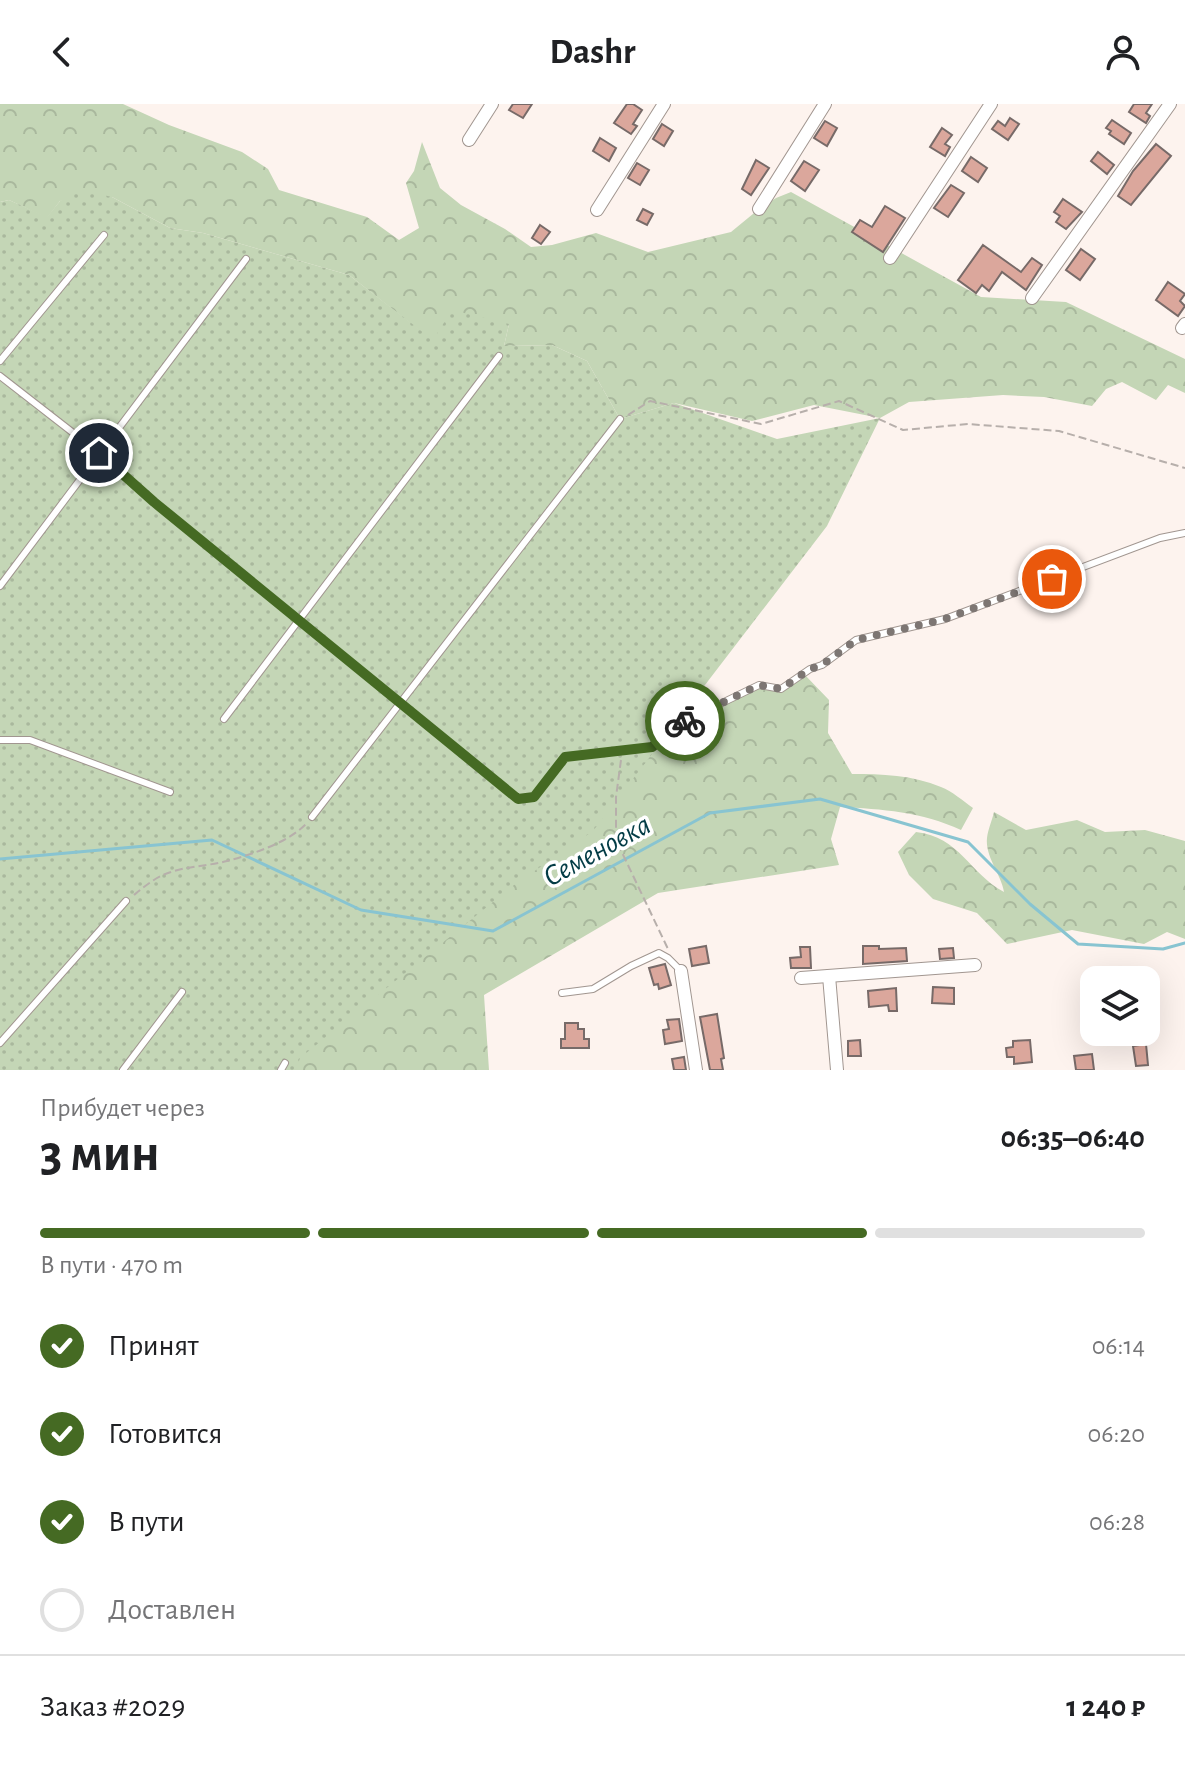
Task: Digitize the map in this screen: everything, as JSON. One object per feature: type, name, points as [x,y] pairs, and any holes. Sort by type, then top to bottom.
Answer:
[{"type":"street","points":[[469,140],[492,104]]},
{"type":"street","points":[[597,210],[664,104]]},
{"type":"street","points":[[759,209],[825,104]]},
{"type":"street","points":[[890,258],[991,104]]},
{"type":"street","points":[[1032,298],[1170,104]]},
{"type":"street","points":[[801,978],[975,965]]},
{"type":"street","points":[[681,971],[696,1070]]},
{"type":"street","points":[[829,976],[837,1070]]},
{"type":"lane","points":[[0,361],[104,235]]},
{"type":"lane","points":[[0,586],[246,259]]},
{"type":"lane","points":[[224,719],[499,356]]},
{"type":"lane","points":[[0,376],[99,453],[154,502],[518,799],[534,797],[565,757],[652,747],[687,720],[759,685],[781,689],[856,640],[945,619],[1160,538],[1185,533]]},
{"type":"lane","points":[[312,817],[620,419]]},
{"type":"lane","points":[[0,740],[30,740],[170,792]]},
{"type":"lane","points":[[0,1043],[126,901]]},
{"type":"lane","points":[[562,993],[593,989],[659,953],[681,971]]},
{"type":"lane","points":[[123,1070],[182,992]]},
{"type":"path","points":[[620,419],[650,401],[761,424],[839,401],[903,430],[968,424],[1059,431],[1185,468]]},
{"type":"path","points":[[623,750],[616,797],[616,840],[657,929],[681,971]]},
{"type":"path","points":[[126,901],[170,872],[252,852],[299,831],[312,817]]},
{"type":"green space","points":[[0,104],[123,104],[242,152],[268,169],[279,190],[367,217],[399,240],[419,228],[406,183],[414,171],[422,142],[440,188],[461,205],[531,247],[552,245],[596,233],[648,252],[731,232],[759,209],[791,192],[981,297],[1066,302],[1185,359],[1185,393],[1168,385],[1156,400],[1122,382],[1106,389],[1092,406],[1044,397],[1003,395],[909,402],[880,418],[814,405],[752,421],[674,403],[620,419],[587,361],[552,345],[504,346],[509,324],[433,341],[349,275],[203,233],[170,228],[112,197],[60,201],[47,218],[9,200],[0,202]]},
{"type":"green space","points":[[82,190],[112,197],[170,228],[203,233],[349,275],[433,340],[452,310],[509,324],[504,346],[552,345],[587,361],[620,419],[674,403],[777,439],[880,418],[827,526],[593,831],[514,885],[300,1058],[296,1070],[0,1070],[0,202],[9,200],[47,217],[60,201]]},
{"type":"green space","points":[[804,674],[829,700],[828,733],[852,774],[908,778],[945,789],[973,808],[961,830],[917,815],[840,807],[831,839],[839,865],[658,893],[484,995],[489,1070],[295,1070],[0,801],[652,747],[687,720],[759,685],[781,689]]},
{"type":"green space","points":[[994,812],[1026,830],[1077,820],[1105,832],[1145,830],[1185,841],[1185,939],[1167,932],[1144,944],[1072,930],[1007,944],[977,913],[933,899],[909,875],[898,852],[916,832],[931,835],[954,848],[1004,892],[987,845]]},
{"type":"building","points":[[513,104],[532,104],[523,118],[509,110]]},
{"type":"building","points":[[627,104],[642,110],[631,134],[614,123]]},
{"type":"building","points":[[1134,104],[1152,104],[1146,113],[1150,116],[1146,123],[1129,112]]},
{"type":"building","points":[[1010,118],[1019,124],[1008,140],[992,129],[998,121],[1005,126]]},
{"type":"building","points":[[1112,120],[1131,133],[1124,144],[1109,134],[1111,131],[1106,128]]},
{"type":"building","points":[[825,121],[837,128],[827,146],[814,138]]},
{"type":"building","points":[[662,124],[673,131],[664,146],[653,139]]},
{"type":"building","points":[[942,128],[952,135],[945,144],[950,147],[945,156],[930,147]]},
{"type":"building","points":[[600,138],[616,148],[609,161],[593,151]]},
{"type":"building","points":[[1156,144],[1171,156],[1131,205],[1118,196],[1133,171]]},
{"type":"building","points":[[1098,152],[1114,165],[1107,174],[1091,161]]},
{"type":"building","points":[[971,157],[987,168],[978,182],[962,171]]},
{"type":"building","points":[[756,160],[769,168],[751,195],[742,189]]},
{"type":"building","points":[[804,161],[819,170],[805,191],[791,181]]},
{"type":"building","points":[[637,163],[649,170],[640,185],[628,178]]},
{"type":"building","points":[[951,185],[964,193],[948,217],[934,208]]},
{"type":"building","points":[[1063,199],[1082,212],[1066,229],[1056,222],[1060,216],[1054,212]]},
{"type":"building","points":[[885,206],[905,218],[883,252],[852,232],[860,220],[872,227]]},
{"type":"building","points":[[643,209],[653,214],[647,225],[637,220]]},
{"type":"building","points":[[540,225],[550,232],[541,244],[532,238]]},
{"type":"building","points":[[983,245],[1021,272],[1032,258],[1042,265],[1026,290],[1002,272],[989,291],[982,285],[976,293],[958,280]]},
{"type":"building","points":[[1081,249],[1095,259],[1080,280],[1066,270]]},
{"type":"building","points":[[1168,282],[1185,294],[1180,301],[1185,306],[1178,316],[1156,300]]},
{"type":"building","points":[[706,946],[709,963],[692,966],[689,949]]},
{"type":"building","points":[[863,946],[906,948],[907,961],[863,964]]},
{"type":"building","points":[[800,947],[810,947],[811,968],[791,968],[790,958],[801,957]]},
{"type":"building","points":[[953,948],[954,958],[940,959],[939,949]]},
{"type":"building","points":[[665,964],[671,985],[659,989],[658,984],[654,985],[649,968]]},
{"type":"building","points":[[933,987],[954,988],[954,1004],[932,1003]]},
{"type":"building","points":[[896,988],[897,1011],[889,1011],[888,1005],[869,1007],[868,991]]},
{"type":"building","points":[[717,1014],[723,1070],[710,1070],[700,1017]]},
{"type":"building","points":[[679,1019],[682,1041],[665,1044],[663,1030],[669,1029],[667,1020]]},
{"type":"building","points":[[565,1023],[578,1023],[578,1029],[584,1029],[584,1039],[589,1039],[589,1048],[561,1048],[561,1039],[565,1039]]},
{"type":"building","points":[[860,1040],[861,1056],[848,1056],[848,1041]]},
{"type":"building","points":[[1030,1040],[1032,1062],[1014,1064],[1014,1057],[1007,1057],[1006,1048],[1013,1047],[1013,1041]]},
{"type":"building","points":[[1133,1046],[1146,1046],[1148,1065],[1136,1066]]},
{"type":"building","points":[[1092,1054],[1094,1070],[1076,1070],[1074,1056]]},
{"type":"building","points":[[684,1057],[686,1070],[674,1070],[672,1059]]},
{"type":"waterway","name":"Семеновка","points":[[0,859],[212,840],[361,910],[493,931],[710,813],[820,799],[968,842],[1030,904],[1078,944],[1163,949],[1185,943]]},
{"type":"way so far","points":[[685,721],[759,685],[781,689],[856,640],[945,619],[1052,579]]},
{"type":"route","points":[[99,453],[154,502],[518,799],[534,797],[565,757],[652,747],[685,721]]}]
